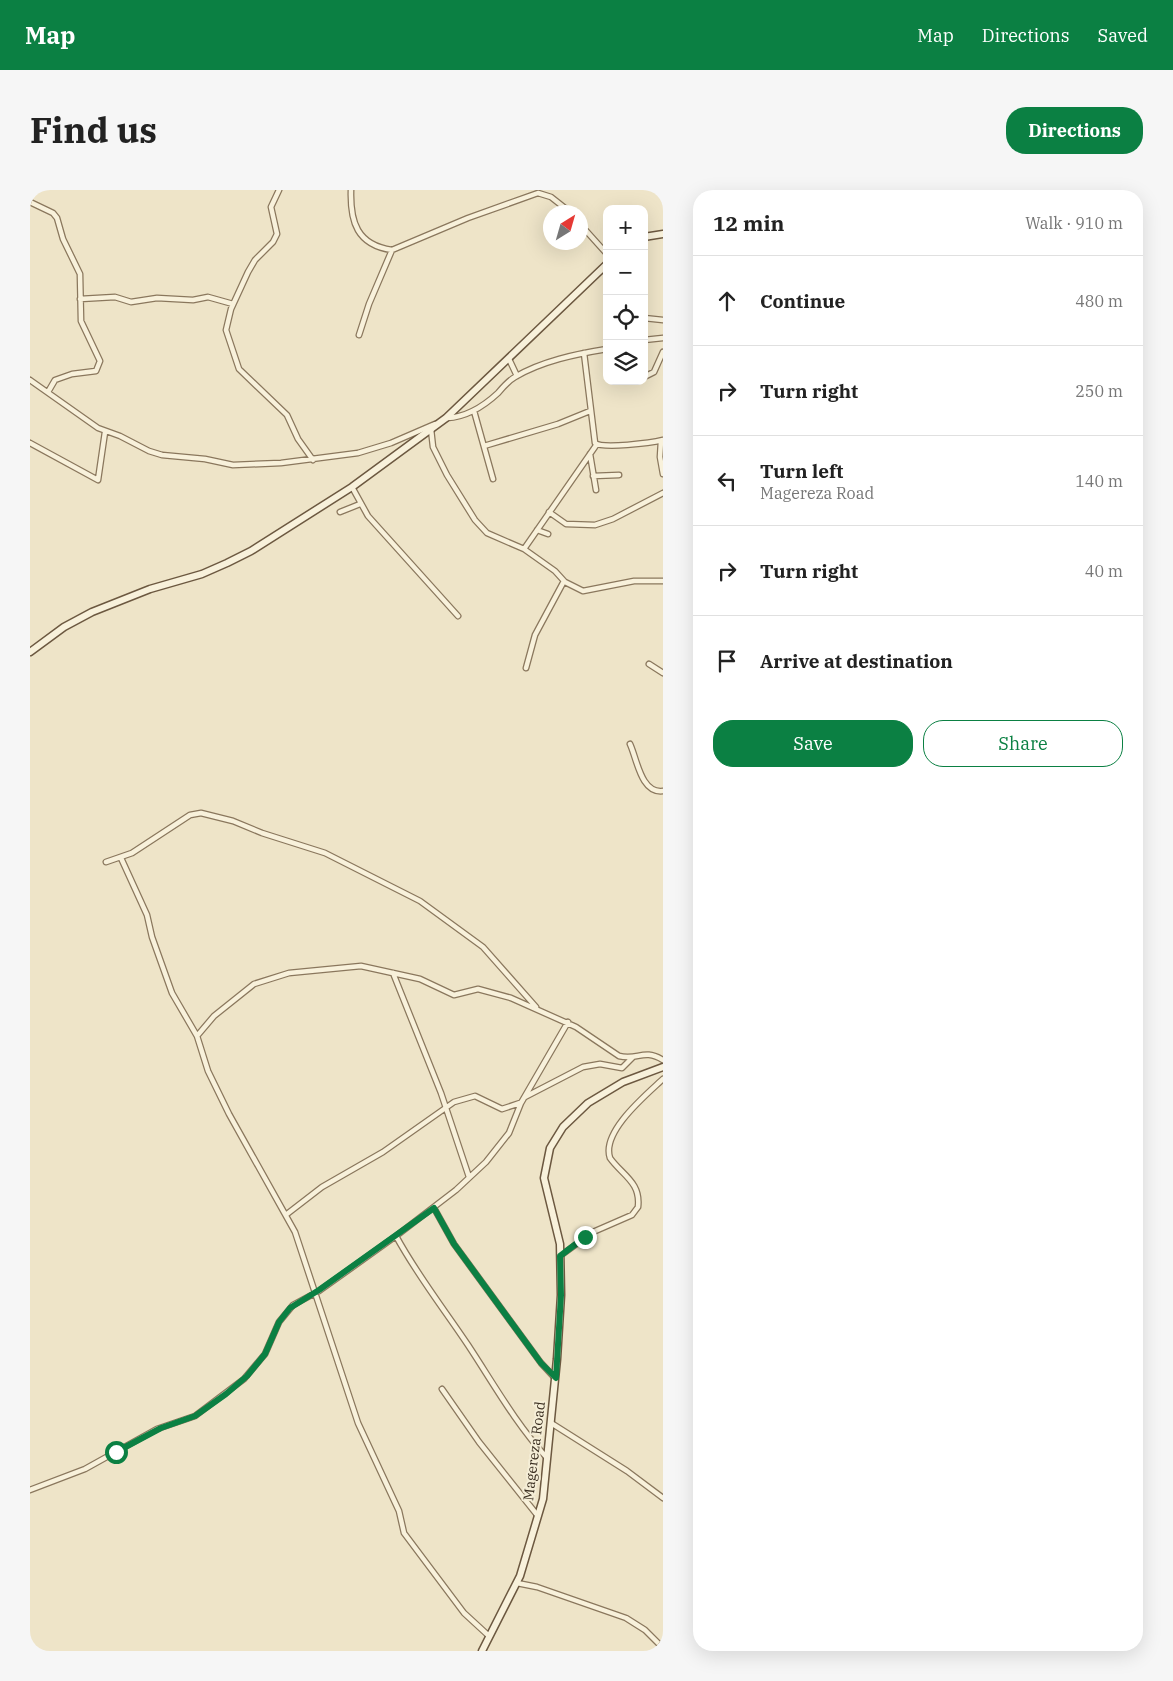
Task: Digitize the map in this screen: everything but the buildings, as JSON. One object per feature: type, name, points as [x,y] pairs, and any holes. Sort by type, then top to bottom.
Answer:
[{"type":"street","points":[[279,190],[271,207],[277,234],[273,242],[255,260],[233,304],[226,327],[235,361],[255,387],[287,415],[298,439],[313,460]]},
{"type":"street","points":[[350,190],[351,216],[355,227],[372,243],[392,250],[489,210],[531,195],[545,192],[561,205]]},
{"type":"street","points":[[30,202],[53,213],[57,218],[63,239],[80,274],[81,321],[100,358],[100,367],[94,372],[59,377],[51,383],[48,392]]},
{"type":"street","points":[[588,233],[604,250]]},
{"type":"street","points":[[648,236],[663,234]]},
{"type":"street","points":[[359,335],[369,304],[392,250]]},
{"type":"street","points":[[30,652],[64,628],[92,612],[150,589],[202,574],[235,559],[352,487],[446,418],[603,268]]},
{"type":"street","points":[[80,299],[116,297],[134,302],[157,298],[194,300],[208,297],[233,304]]},
{"type":"street","points":[[648,318],[663,320]]},
{"type":"street","points":[[648,340],[663,338]]},
{"type":"street","points":[[446,418],[474,411],[490,400],[517,376],[546,363],[603,350]]},
{"type":"street","points":[[648,375],[654,372],[663,352]]},
{"type":"street","points":[[584,353],[593,438],[596,444]]},
{"type":"street","points":[[509,359],[517,376]]},
{"type":"street","points":[[30,380],[105,432],[120,436],[155,454],[205,459],[233,465],[313,460],[364,452],[439,423]]},
{"type":"street","points":[[474,411],[493,479]]},
{"type":"street","points":[[484,446],[558,424],[590,411]]},
{"type":"street","points":[[431,430],[433,447],[440,462],[476,520],[487,533],[524,549],[547,565],[564,581],[588,591],[634,581],[663,581]]},
{"type":"street","points":[[30,443],[98,480],[105,432]]},
{"type":"street","points":[[596,444],[615,446],[662,441],[660,457],[663,474]]},
{"type":"street","points":[[524,549],[596,444]]},
{"type":"street","points":[[590,452],[596,490]]},
{"type":"street","points":[[593,476],[619,476]]},
{"type":"street","points":[[352,487],[360,504],[411,565],[458,616]]},
{"type":"street","points":[[549,512],[566,524],[595,524],[613,519],[663,493]]},
{"type":"street","points":[[340,512],[360,504]]},
{"type":"street","points":[[536,530],[548,534]]},
{"type":"street","points":[[526,668],[535,635],[564,581]]},
{"type":"street","points":[[648,664],[663,674]]},
{"type":"street","points":[[630,744],[648,786],[654,791],[663,791]]},
{"type":"street","points":[[106,862],[132,853],[184,817],[197,813],[232,821],[324,853],[420,901],[484,946],[537,1008]]},
{"type":"street","points":[[121,858],[147,915],[152,937],[172,993],[197,1036],[206,1066],[229,1114],[287,1214],[299,1242],[358,1423],[386,1489],[399,1511],[404,1533],[464,1613],[489,1636]]},
{"type":"street","points":[[197,1036],[214,1016],[254,984],[289,973],[354,966],[420,979],[454,996],[478,989],[537,1008],[568,1022],[614,1054],[633,1057],[650,1053],[663,1060]]},
{"type":"street","points":[[393,973],[446,1106],[469,1177]]},
{"type":"street","points":[[30,1490],[85,1469],[157,1429],[191,1418],[247,1376],[265,1354],[286,1311],[434,1208],[469,1177],[506,1138],[521,1103],[568,1022]]},
{"type":"street","points":[[524,1098],[583,1067],[600,1064],[622,1068],[633,1057]]},
{"type":"street","name":"Magereza Road","points":[[482,1651],[517,1583],[538,1516],[548,1458],[556,1378],[561,1295],[560,1256],[555,1216],[544,1178],[546,1160],[555,1137],[588,1103],[623,1082],[663,1067]]},
{"type":"street","points":[[560,1256],[593,1232],[632,1215],[638,1207],[635,1187],[630,1177],[610,1158],[609,1143],[612,1135],[638,1101],[663,1079]]},
{"type":"street","points":[[287,1214],[322,1187],[383,1152],[446,1106],[470,1096],[477,1097],[502,1109],[521,1103]]},
{"type":"street","points":[[434,1208],[454,1244],[541,1363],[556,1378]]},
{"type":"street","points":[[396,1236],[410,1263],[468,1346],[511,1414],[548,1458]]},
{"type":"street","points":[[442,1389],[479,1442],[538,1516]]},
{"type":"street","points":[[551,1423],[627,1471],[663,1498]]},
{"type":"street","points":[[517,1583],[537,1587],[626,1618],[645,1630],[663,1648]]},
{"type":"route","points":[[116,1452],[167,1425],[195,1416],[226,1394],[247,1376],[265,1354],[274,1339],[279,1322],[286,1311],[297,1302],[319,1290],[434,1208],[440,1222],[454,1244],[541,1363],[556,1378],[561,1295],[560,1256],[585,1237]]}]
